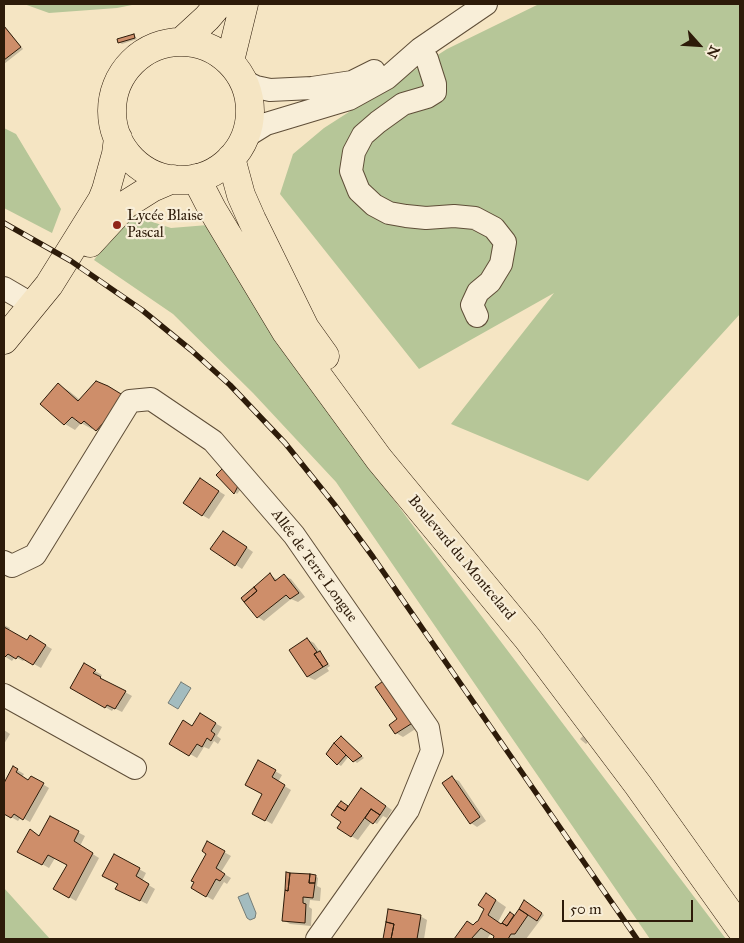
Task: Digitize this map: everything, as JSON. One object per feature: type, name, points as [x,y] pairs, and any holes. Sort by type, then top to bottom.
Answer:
[{"type":"main road","points":[[182,41],[219,4]]},
{"type":"main road","points":[[7,332],[125,205],[152,188],[215,171],[238,148],[248,126],[250,108],[237,71],[244,4]]},
{"type":"main road","points":[[185,179],[150,173],[127,154],[118,138],[112,112],[117,84],[124,72],[143,53],[162,44],[182,41],[208,47],[237,71]]},
{"type":"main road","points":[[41,295],[102,200],[116,154],[118,138]]},
{"type":"main road","name":"Boulevard du Montcelard","points":[[238,148],[241,195],[305,328],[387,448],[538,628],[648,774],[740,902]]},
{"type":"main road","name":"Boulevard du Montcelard","points":[[185,179],[212,209],[286,332],[379,460],[528,639],[638,785],[740,928]]},
{"type":"street","points":[[238,148],[266,124],[349,99],[387,78],[420,49],[486,4]]},
{"type":"street","points":[[237,71],[256,87],[270,90],[312,88],[352,82],[420,49]]},
{"type":"street","points":[[420,49],[427,59],[435,84],[435,92],[427,97],[403,104],[362,135],[354,152],[351,171],[358,191],[374,205],[389,213],[426,218],[454,216],[475,218],[494,228],[504,242],[501,264],[490,282],[478,292],[472,306],[477,316]]},
{"type":"street","points":[[4,288],[41,295]]},
{"type":"street","name":"Allée de Terre Longue","points":[[4,562],[12,566],[35,555],[130,401],[151,399],[213,441],[294,535],[428,728],[432,751],[408,810],[317,939]]},
{"type":"street","points":[[4,695],[135,768]]},
{"type":"green space","points":[[24,4],[137,4],[117,8],[49,13]]},
{"type":"green space","points":[[539,4],[740,4],[740,314],[588,481],[451,424],[554,293],[419,369],[280,194],[293,154],[324,128],[447,49]]},
{"type":"green space","points":[[4,128],[16,134],[61,209],[52,233],[4,208]]},
{"type":"green space","points":[[128,214],[171,228],[208,225],[300,373],[411,523],[726,939],[650,939],[336,482],[253,393],[173,314],[94,260]]},
{"type":"green space","points":[[4,888],[50,939],[4,939]]},
{"type":"water","points":[[181,682],[191,688],[178,709],[168,703]]},
{"type":"water","points":[[248,893],[256,913],[255,918],[250,920],[247,918],[238,897]]},
{"type":"building","points":[[4,26],[21,47],[4,60]]},
{"type":"building","points":[[134,34],[135,38],[118,43],[117,39]]},
{"type":"building","points":[[96,381],[126,397],[96,431],[84,421],[81,424],[72,417],[64,425],[40,404],[58,383],[78,401]]},
{"type":"building","points":[[222,469],[238,486],[234,494],[216,475]]},
{"type":"building","points":[[200,478],[219,491],[202,516],[183,503]]},
{"type":"building","points":[[223,531],[247,547],[235,566],[210,549]]},
{"type":"building","points":[[270,573],[275,581],[284,574],[299,593],[290,599],[286,595],[257,618],[244,602],[257,591],[254,587]]},
{"type":"building","points":[[254,587],[257,591],[244,602],[241,598]]},
{"type":"building","points":[[4,627],[27,640],[30,635],[46,645],[33,665],[18,656],[16,659],[8,654],[4,658]]},
{"type":"building","points":[[307,638],[317,652],[314,654],[323,667],[307,677],[289,650]]},
{"type":"building","points":[[320,651],[328,664],[323,667],[314,654]]},
{"type":"building","points":[[84,663],[96,670],[93,673],[100,678],[126,691],[115,709],[107,705],[105,708],[70,688]]},
{"type":"building","points":[[386,679],[414,722],[395,734],[389,725],[397,719],[375,687]]},
{"type":"building","points":[[200,713],[216,723],[211,731],[215,734],[211,741],[207,738],[202,747],[197,744],[189,756],[169,744],[183,720],[192,726]]},
{"type":"building","points":[[341,736],[362,756],[353,762],[334,743]]},
{"type":"building","points":[[334,743],[346,755],[337,765],[326,754]]},
{"type":"building","points":[[258,760],[276,770],[272,777],[285,785],[265,821],[252,814],[262,794],[245,785]]},
{"type":"building","points":[[13,766],[18,769],[16,772],[28,780],[31,776],[44,783],[23,820],[14,814],[11,818],[4,814],[4,783]]},
{"type":"building","points":[[452,776],[480,817],[470,824],[442,783]]},
{"type":"building","points":[[361,788],[386,806],[380,815],[371,809],[351,837],[337,828],[341,822],[331,815],[337,806],[345,811]]},
{"type":"building","points":[[341,801],[348,806],[345,811],[337,806]]},
{"type":"building","points":[[371,809],[380,815],[373,824],[365,818]]},
{"type":"building","points":[[50,816],[79,831],[74,841],[93,853],[69,898],[53,889],[67,865],[48,855],[42,865],[17,852],[30,829],[39,836]]},
{"type":"building","points":[[207,841],[225,851],[216,868],[225,874],[220,881],[216,879],[206,897],[191,888],[194,882],[191,881],[206,854],[202,851]]},
{"type":"building","points":[[114,854],[140,868],[136,876],[149,884],[140,901],[115,889],[118,884],[102,876]]},
{"type":"building","points":[[286,872],[290,873],[288,891],[285,890]]},
{"type":"building","points":[[290,873],[310,874],[309,883],[315,883],[313,898],[303,897],[303,903],[306,904],[305,923],[282,921],[285,890],[288,891]]},
{"type":"building","points":[[310,874],[316,875],[315,883],[309,883]]},
{"type":"building","points":[[486,893],[496,900],[488,915],[501,924],[507,926],[519,909],[528,915],[515,934],[511,934],[508,939],[493,939],[494,936],[481,928],[471,939],[454,939],[467,921],[473,925],[478,921],[484,909],[478,905]]},
{"type":"building","points":[[524,900],[542,913],[537,921],[519,909]]},
{"type":"building","points":[[388,909],[421,915],[417,939],[391,939],[394,924],[386,922]]},
{"type":"building","points":[[510,912],[514,915],[507,926],[502,923]]},
{"type":"building","points":[[386,922],[394,924],[391,939],[383,939]]},
{"type":"railway","points":[[4,223],[71,261],[142,310],[230,385],[285,443],[334,504],[373,557],[637,939]]},
{"type":"place","name":"Lycée Blaise Pascal","points":[[117,225]]}]
